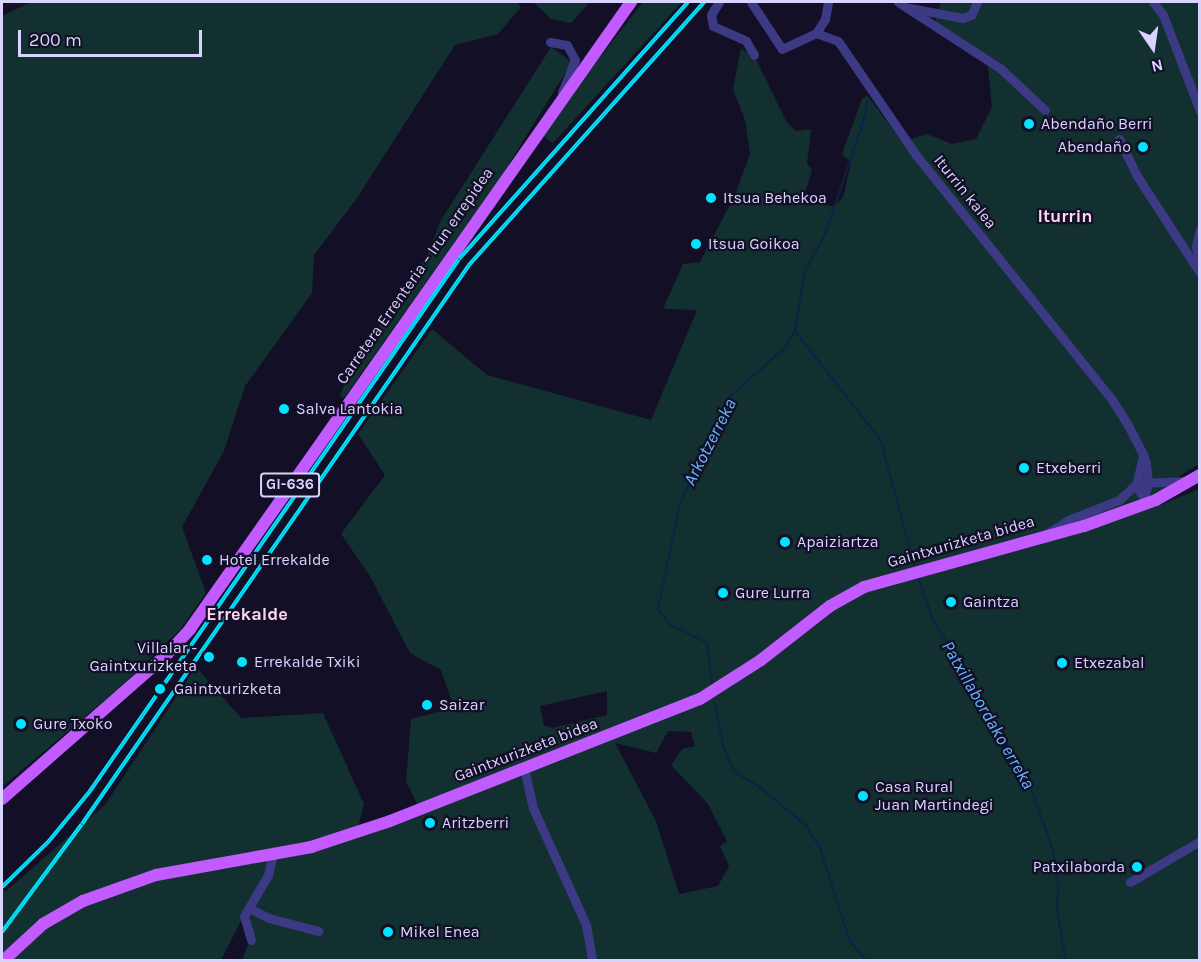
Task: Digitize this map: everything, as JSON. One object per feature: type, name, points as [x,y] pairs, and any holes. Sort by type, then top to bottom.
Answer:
[{"type":"main road","points":[[606,35],[607,27],[624,2]]},
{"type":"main road","name":"Carretera Errenteria – Irun errepidea","points":[[2,799],[168,653],[190,629],[560,98],[631,2]]},
{"type":"main road","points":[[594,52],[604,45],[639,2]]},
{"type":"main road","name":"Gaintxurizketa bidea","points":[[4,960],[43,924],[82,901],[156,875],[273,854],[359,833],[709,694],[761,660],[830,606],[858,590],[1114,515],[1196,477]]},
{"type":"main road","name":"Gaintxurizketa bidea","points":[[1046,534],[1150,499]]},
{"type":"street","points":[[719,2],[711,15],[713,26],[746,41],[754,56]]},
{"type":"street","points":[[751,2],[782,49],[816,33],[825,18],[828,2]]},
{"type":"street","points":[[902,4],[963,18],[971,15],[977,2]]},
{"type":"street","points":[[1153,2],[1163,15],[1200,111]]},
{"type":"street","points":[[902,4],[1001,69],[1045,110]]},
{"type":"street","name":"Iturrin kalea","points":[[825,18],[835,38],[916,155],[1111,398],[1144,459],[1165,483]]},
{"type":"street","points":[[816,33],[835,38]]},
{"type":"street","points":[[550,42],[567,45],[575,60],[560,98]]},
{"type":"street","points":[[1119,139],[1137,176],[1200,273]]},
{"type":"street","points":[[1200,229],[1196,246],[1200,267]]},
{"type":"street","points":[[1046,534],[1068,520],[1119,500],[1137,483],[1144,459]]},
{"type":"street","name":"Iturrin kalea","points":[[1144,459],[1150,499]]},
{"type":"street","points":[[1137,483],[1165,483],[1196,477]]},
{"type":"street","points":[[1137,483],[1150,499]]},
{"type":"street","points":[[524,768],[534,808],[586,924],[592,960]]},
{"type":"street","points":[[1130,882],[1200,842]]},
{"type":"street","points":[[251,940],[244,916],[268,875],[273,854]]},
{"type":"street","points":[[249,908],[269,918],[318,931]]},
{"type":"green space","points":[[31,2],[517,2],[521,7],[498,34],[455,45],[357,198],[314,255],[312,293],[245,386],[224,451],[182,527],[206,593],[180,630],[118,689],[2,787],[2,16]]},
{"type":"green space","points":[[533,2],[590,2],[571,23],[551,19]]},
{"type":"green space","points":[[643,2],[682,2],[553,143],[540,134]]},
{"type":"green space","points":[[941,2],[1199,2],[1199,464],[1168,483],[1158,506],[1199,489],[1199,960],[242,960],[249,942],[242,919],[221,960],[6,960],[2,956],[2,888],[6,891],[105,805],[196,667],[241,718],[323,713],[364,804],[357,832],[422,814],[406,781],[411,719],[454,708],[441,670],[410,653],[370,576],[341,534],[385,475],[358,434],[432,329],[487,375],[651,420],[697,310],[663,309],[683,264],[700,262],[735,195],[750,154],[745,120],[733,89],[741,48],[757,61],[786,121],[796,131],[811,129],[807,163],[812,170],[804,197],[834,207],[843,197],[851,162],[842,154],[862,99],[867,95],[902,142],[927,134],[952,144],[976,139],[992,107],[987,58],[935,22]],"holes":[[[607,691],[607,715],[552,728],[544,725],[540,706]],[[668,731],[691,732],[695,746],[682,749],[671,765],[708,804],[727,841],[720,846],[729,866],[718,886],[679,894],[656,821],[615,743],[656,753]]]},
{"type":"green space","points":[[551,47],[572,62],[504,172],[344,398],[340,396],[351,366],[427,255],[441,220]]},
{"type":"waterway","name":"Arkotzerreka","points":[[712,683],[707,643],[670,625],[658,609],[680,503],[728,398],[784,349],[795,331],[804,274],[826,232],[864,120],[867,100]]},
{"type":"waterway","name":"Patxillabordako erreka","points":[[796,332],[881,440],[915,566]]},
{"type":"waterway","name":"Patxillabordako erreka","points":[[919,579],[934,621],[994,717],[1033,793],[1053,849],[1059,889],[1057,907],[1066,960]]},
{"type":"waterway","name":"Arkotzerreka","points":[[715,703],[724,748],[735,772],[757,785],[806,825],[820,847],[850,941],[866,960]]},
{"type":"railway","points":[[2,887],[49,841],[90,791],[459,259],[688,2]]},
{"type":"railway","points":[[2,932],[82,824],[469,265],[704,2]]},
{"type":"place","name":"Abendaño Berri","points":[[1029,124]]},
{"type":"place","name":"Abendaño","points":[[1143,147]]},
{"type":"place","name":"Itsua Behekoa","points":[[711,198]]},
{"type":"place","name":"Itsua Goikoa","points":[[696,244]]},
{"type":"place","name":"Salva Lantokia","points":[[284,409]]},
{"type":"place","name":"Etxeberri","points":[[1024,468]]},
{"type":"place","name":"Apaiziartza","points":[[785,542]]},
{"type":"place","name":"Hotel Errekalde","points":[[207,560]]},
{"type":"place","name":"Gure Lurra","points":[[723,593]]},
{"type":"place","name":"Gaintza","points":[[951,602]]},
{"type":"place","name":"Villalar - Gaintxurizketa","points":[[209,657]]},
{"type":"place","name":"Errekalde Txiki","points":[[242,662]]},
{"type":"place","name":"Etxezabal","points":[[1062,663]]},
{"type":"place","name":"Gaintxurizketa","points":[[160,689]]},
{"type":"place","name":"Saizar","points":[[427,705]]},
{"type":"place","name":"Gure Txoko","points":[[21,724]]},
{"type":"place","name":"Casa Rural Juan Martindegi","points":[[863,796]]},
{"type":"place","name":"Aritzberri","points":[[430,823]]},
{"type":"place","name":"Patxilaborda","points":[[1137,867]]},
{"type":"place","name":"Mikel Enea","points":[[388,932]]},
{"type":"district","name":"Iturrin","points":[[1065,216]]},
{"type":"district","name":"Errekalde","points":[[247,614]]}]
